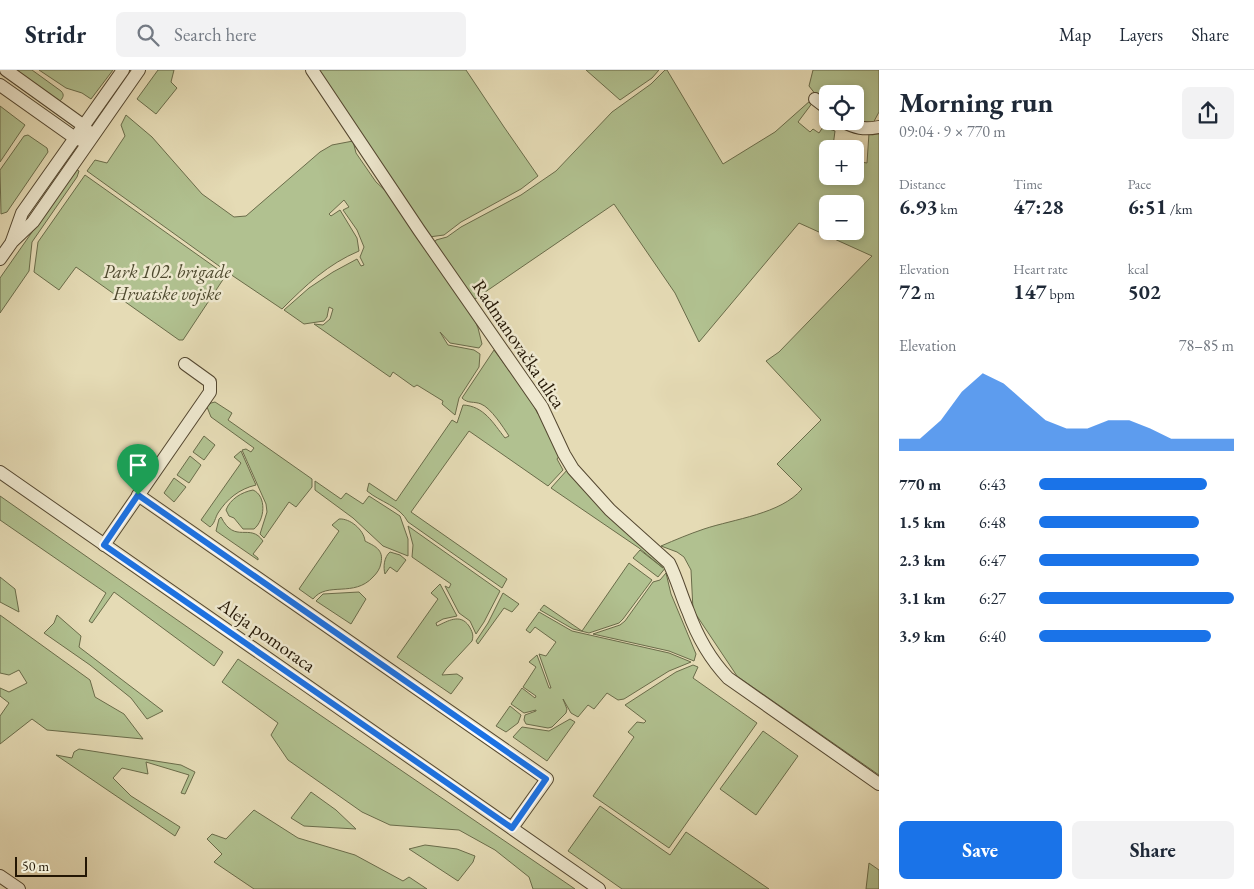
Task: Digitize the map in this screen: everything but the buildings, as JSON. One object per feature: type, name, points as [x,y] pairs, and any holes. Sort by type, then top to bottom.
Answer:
[{"type":"street","points":[[6,70],[84,126],[90,134],[90,140]]},
{"type":"street","points":[[12,242],[22,213],[124,70]]},
{"type":"street","points":[[0,259],[12,242],[33,222],[139,70]]},
{"type":"street","name":"Radmanovačka ulica","points":[[312,70],[419,230],[542,407],[569,464],[610,510],[669,563],[688,612],[709,655],[728,678],[879,784]]},
{"type":"street","points":[[0,85],[76,138],[84,141],[90,140]]},
{"type":"street","points":[[815,99],[819,102]]},
{"type":"street","points":[[864,129],[879,128]]},
{"type":"street","points":[[104,545],[210,390],[210,382],[185,364]]},
{"type":"street","name":"Aleja pomoraca","points":[[0,472],[599,889]]},
{"type":"street","points":[[138,495],[546,779],[512,828]]},
{"type":"street","points":[[0,876],[18,889]]},
{"type":"green space","points":[[18,70],[32,70],[61,91],[63,94],[62,98],[59,102],[18,72]]},
{"type":"green space","points":[[39,70],[113,70],[91,99],[82,93],[66,88]]},
{"type":"green space","points":[[158,70],[174,70],[171,82],[177,88],[156,114],[137,99]]},
{"type":"green space","points":[[317,70],[466,70],[538,176],[521,189],[461,222],[444,235],[429,237]]},
{"type":"green space","points":[[586,70],[659,70],[652,78],[620,100]]},
{"type":"green space","points":[[667,70],[723,164],[775,132],[811,100],[813,102],[798,122],[810,132],[813,129],[819,133],[821,130],[835,131],[834,140],[819,140],[819,185],[864,185],[864,162],[867,163],[869,133],[879,130],[879,775],[737,676],[693,610],[691,570],[684,557],[661,546],[704,529],[770,510],[793,497],[802,489],[777,464],[821,420],[766,361],[779,352],[872,256],[837,240],[864,240],[864,195],[819,195],[819,232],[799,223],[699,342],[675,293],[614,204],[472,301],[433,244],[436,240],[447,237],[461,227],[521,195],[556,171],[612,112]]},
{"type":"green space","points":[[813,70],[879,70],[879,112],[872,125],[864,123],[864,85],[819,85],[819,98],[809,86]]},
{"type":"green space","points":[[0,106],[25,125],[0,162]]},
{"type":"green space","points":[[126,115],[152,137],[202,194],[234,217],[246,216],[320,152],[332,145],[353,141],[356,153],[376,182],[388,193],[473,316],[478,328],[482,344],[479,348],[450,343],[440,332],[448,345],[474,350],[480,354],[479,367],[459,398],[455,415],[442,404],[443,401],[417,385],[414,387],[393,372],[390,377],[314,324],[323,325],[330,319],[333,309],[329,307],[324,321],[304,324],[284,310],[309,288],[333,272],[357,259],[361,266],[364,265],[360,257],[364,247],[357,230],[343,210],[349,207],[344,200],[329,214],[331,216],[340,210],[357,238],[359,251],[327,269],[282,309],[87,171],[95,160],[107,163],[125,136],[121,125]]},
{"type":"green space","points":[[28,135],[47,148],[48,152],[7,212],[1,214],[0,170],[24,136]]},
{"type":"green space","points":[[76,169],[79,171],[77,177],[32,242],[29,271],[0,313],[0,278]]},
{"type":"green space","name":"Park 102. brigade Hrvatske vojske","points":[[85,175],[226,275],[183,340],[179,340],[76,267],[59,290],[34,272],[38,242]]},
{"type":"green space","points":[[494,350],[530,399],[538,414],[540,414],[560,455],[557,459],[563,470],[548,486],[469,431],[411,512],[507,579],[502,588],[408,522],[395,508],[367,491],[369,483],[396,501],[452,420],[457,423],[463,405],[477,408],[492,421],[505,438],[509,436],[489,409],[462,398]]},
{"type":"green space","points":[[215,402],[232,413],[228,420],[312,479],[312,487],[296,507],[289,502],[264,538],[260,534],[267,512],[266,504],[242,450],[246,449],[251,452],[254,448],[211,417],[207,407]]},
{"type":"green space","points":[[204,436],[215,445],[204,460],[193,452]]},
{"type":"green space","points":[[241,451],[256,485],[244,489],[229,499],[210,527],[201,520],[241,463],[234,457]]},
{"type":"green space","points":[[190,456],[201,465],[189,483],[177,475]]},
{"type":"green space","points":[[568,469],[666,567],[658,577],[633,558],[640,550],[663,568],[639,548],[551,488]]},
{"type":"green space","points":[[174,478],[186,487],[174,502],[164,493]]},
{"type":"green space","points":[[315,481],[341,499],[346,493],[363,504],[369,496],[400,516],[408,539],[408,556],[383,546],[353,518],[315,490]]},
{"type":"green space","points":[[253,490],[261,497],[262,514],[258,525],[254,529],[243,529],[234,518],[229,516],[226,510],[237,497]]},
{"type":"green space","points":[[0,496],[223,652],[214,666],[114,592],[92,623],[89,621],[106,593],[0,520]]},
{"type":"green space","points":[[221,517],[232,530],[253,533],[263,541],[253,554],[258,560],[216,531]]},
{"type":"green space","points":[[339,519],[348,520],[356,526],[362,533],[365,541],[380,551],[382,558],[380,567],[366,583],[358,587],[326,591],[313,599],[299,589],[339,531],[332,525]]},
{"type":"green space","points":[[408,526],[500,591],[476,634],[470,621],[459,613],[445,586],[449,588],[451,584],[412,557],[413,545]]},
{"type":"green space","points":[[390,552],[400,555],[406,560],[397,572],[390,567],[385,574],[384,562]]},
{"type":"green space","points":[[629,563],[652,580],[619,623],[589,633],[573,629],[540,610],[544,605],[582,631]]},
{"type":"green space","points":[[666,573],[671,594],[696,654],[694,661],[669,651],[593,634],[620,625],[625,621],[653,582],[660,580]]},
{"type":"green space","points":[[0,577],[15,589],[19,612],[0,602]]},
{"type":"green space","points":[[440,584],[457,616],[443,619],[436,623],[437,626],[454,619],[462,620],[469,626],[473,635],[472,641],[442,675],[457,674],[463,678],[451,694],[397,657],[438,599],[431,593]]},
{"type":"green space","points":[[359,592],[366,599],[351,624],[316,601],[323,594]]},
{"type":"green space","points":[[503,593],[519,604],[512,612],[504,608],[478,644],[476,641],[488,623]]},
{"type":"green space","points":[[539,612],[572,631],[669,653],[691,662],[669,671],[624,699],[618,700],[607,693],[594,709],[588,705],[578,717],[571,713],[563,699],[567,709],[566,713],[552,727],[526,724],[524,720],[525,715],[536,710],[524,713],[511,704],[522,688],[535,698],[536,696],[523,687],[536,667],[529,662],[537,655],[549,688],[551,688],[539,654],[546,656],[556,642],[535,627],[530,633],[526,630]]},
{"type":"green space","points":[[0,615],[90,680],[95,697],[124,714],[143,739],[47,730],[32,719],[0,744],[0,716],[9,703],[0,696],[0,688],[9,692],[27,683],[19,670],[9,675],[0,673]]},
{"type":"green space","points":[[57,615],[81,636],[79,647],[163,711],[147,719],[131,698],[90,665],[44,633],[54,623]]},
{"type":"green space","points":[[238,659],[575,889],[533,889],[529,877],[495,850],[459,830],[390,825],[362,812],[288,760],[271,735],[278,723],[222,682]]},
{"type":"green space","points":[[693,665],[698,667],[693,678],[757,723],[669,848],[593,796],[634,737],[628,732],[637,722],[644,723],[646,721],[625,705],[676,672]]},
{"type":"green space","points":[[510,706],[521,715],[518,723],[506,732],[496,726]]},
{"type":"green space","points":[[570,719],[575,722],[547,761],[513,737],[522,727],[549,731]]},
{"type":"green space","points":[[763,731],[798,756],[756,815],[720,789]]},
{"type":"green space","points":[[79,749],[181,765],[195,772],[185,794],[181,793],[189,775],[146,762],[148,774],[122,768],[113,778],[131,796],[180,827],[175,836],[56,755],[72,758],[74,752]]},
{"type":"green space","points":[[311,792],[336,810],[356,829],[304,826],[291,818]]},
{"type":"green space","points":[[600,806],[670,855],[686,832],[769,889],[622,889],[568,851]]},
{"type":"green space","points":[[254,810],[298,838],[355,855],[403,881],[409,877],[427,889],[254,889],[214,862],[222,854],[207,839],[212,834],[226,839]]},
{"type":"green space","points":[[425,845],[457,849],[475,856],[473,862],[458,881],[409,849]]},
{"type":"green space","points":[[869,863],[879,870],[879,889],[866,889]]},
{"type":"route","points":[[138,495],[546,779],[512,828],[104,545],[138,495]]}]
